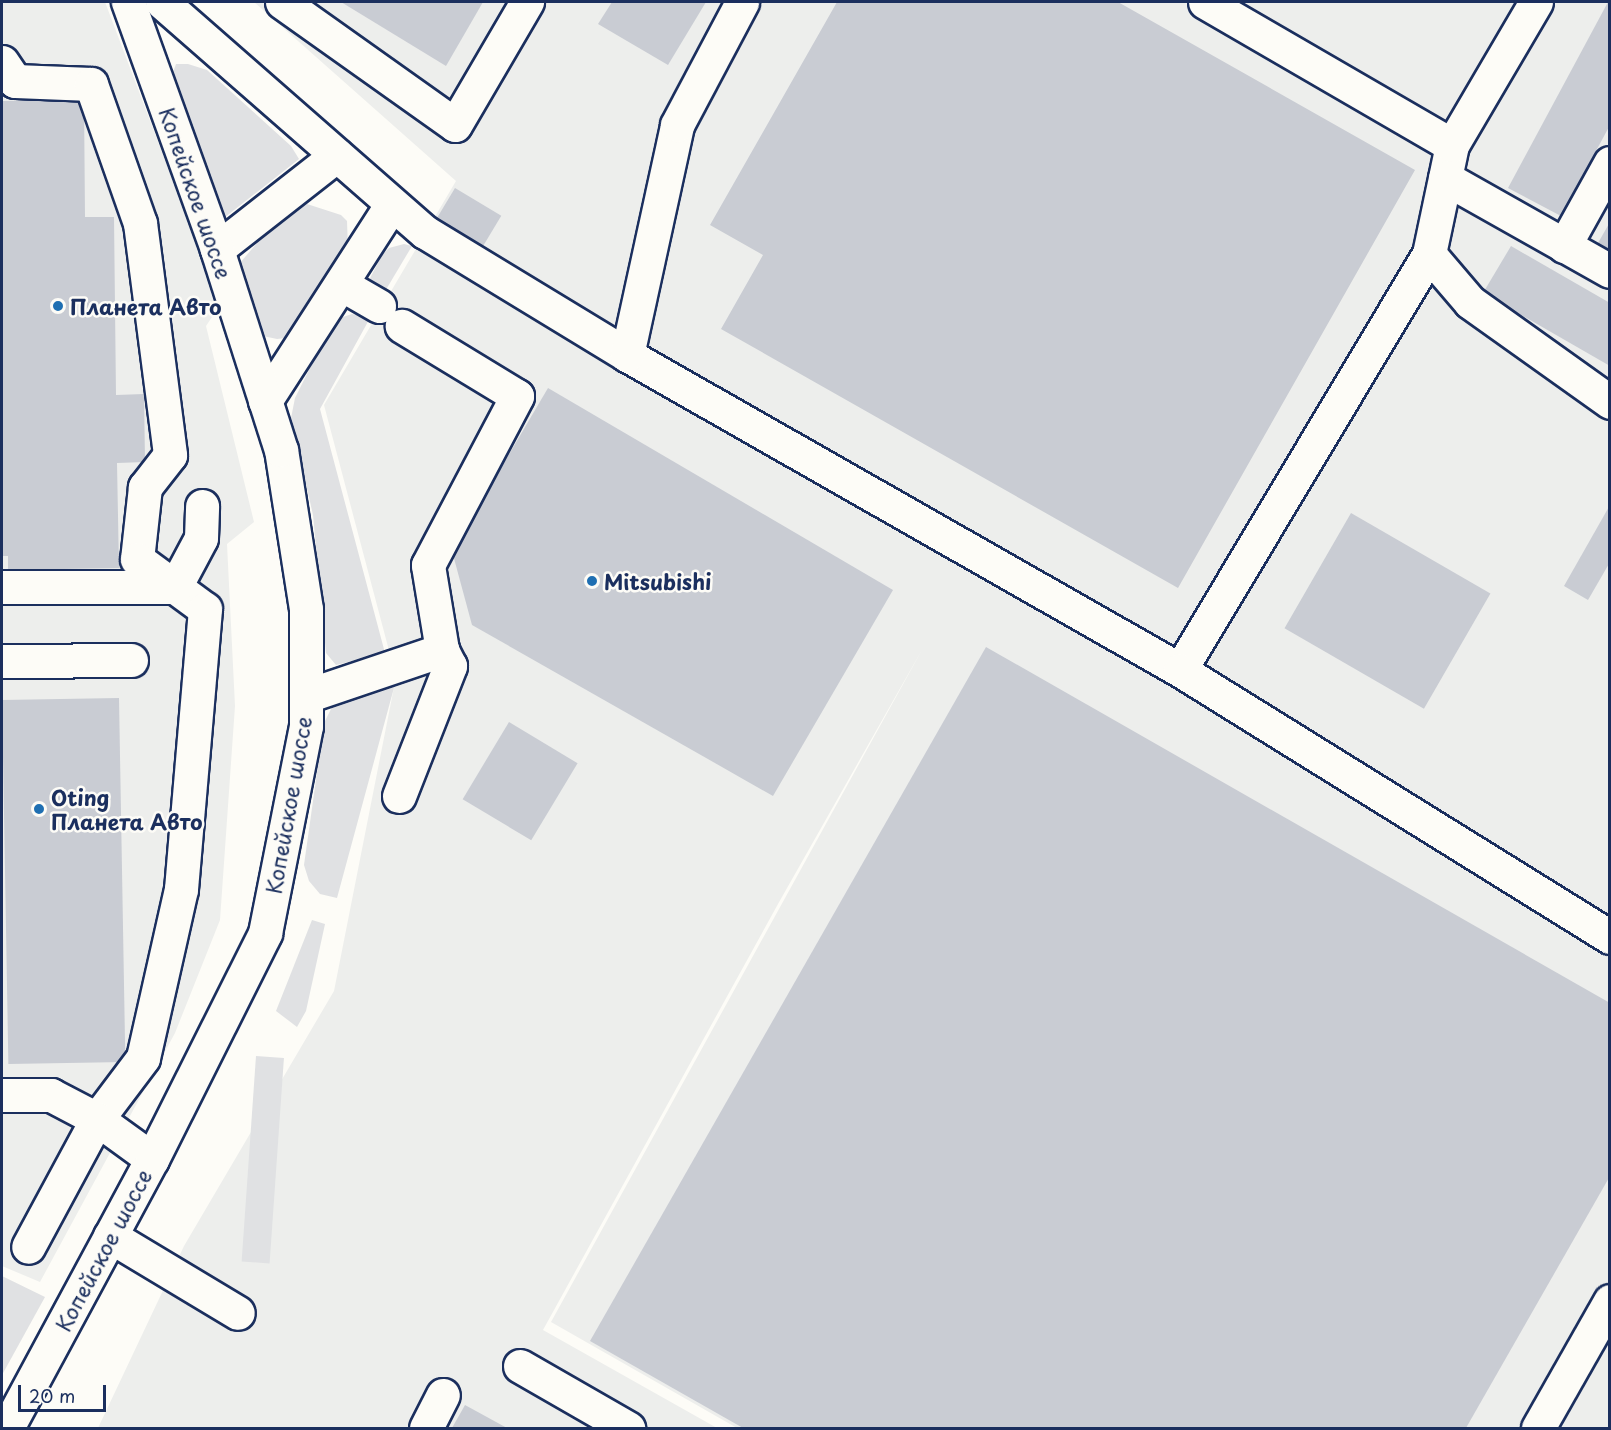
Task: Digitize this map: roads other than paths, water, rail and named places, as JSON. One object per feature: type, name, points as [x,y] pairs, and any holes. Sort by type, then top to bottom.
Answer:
[{"type":"street","name":"Копейское шоссе","points":[[7,1428],[152,1159],[265,933],[306,726],[306,609],[281,450],[217,249],[129,2]]},
{"type":"street","points":[[162,2],[424,232],[627,355],[1180,670],[1610,937]]},
{"type":"street","points":[[282,2],[455,125],[527,2]]},
{"type":"street","points":[[627,355],[676,125],[742,2]]},
{"type":"street","points":[[1205,2],[1452,145]]},
{"type":"street","points":[[1180,670],[1429,254],[1452,145],[1536,2]]},
{"type":"street","points":[[2,62],[15,81],[91,84],[141,223],[170,455],[145,487],[137,559],[205,609],[181,889],[143,1058],[98,1119],[28,1247]]},
{"type":"street","points":[[217,249],[337,155]]},
{"type":"street","points":[[1564,246],[1610,163]]},
{"type":"street","points":[[1445,178],[1610,271]]},
{"type":"street","points":[[265,401],[392,204]]},
{"type":"street","points":[[1429,254],[1470,302],[1610,402]]},
{"type":"street","points":[[341,284],[518,396],[428,565],[442,650],[450,666],[399,796]]},
{"type":"street","points":[[175,587],[201,538],[202,506]]},
{"type":"street","points":[[2,588],[175,587]]},
{"type":"street","points":[[306,696],[442,650]]},
{"type":"street","points":[[2,661],[131,660]]},
{"type":"street","points":[[2,1095],[51,1095],[98,1119],[152,1159]]},
{"type":"street","points":[[110,1236],[238,1313]]},
{"type":"street","points":[[1538,1428],[1610,1301]]},
{"type":"street","points":[[520,1366],[628,1428]]},
{"type":"street","points":[[426,1428],[443,1395]]},
{"type":"place","name":"Планета Авто","points":[[58,306]]},
{"type":"place","name":"Mitsubishi","points":[[592,581]]},
{"type":"place","name":"Oting Планета Авто","points":[[39,809]]}]
